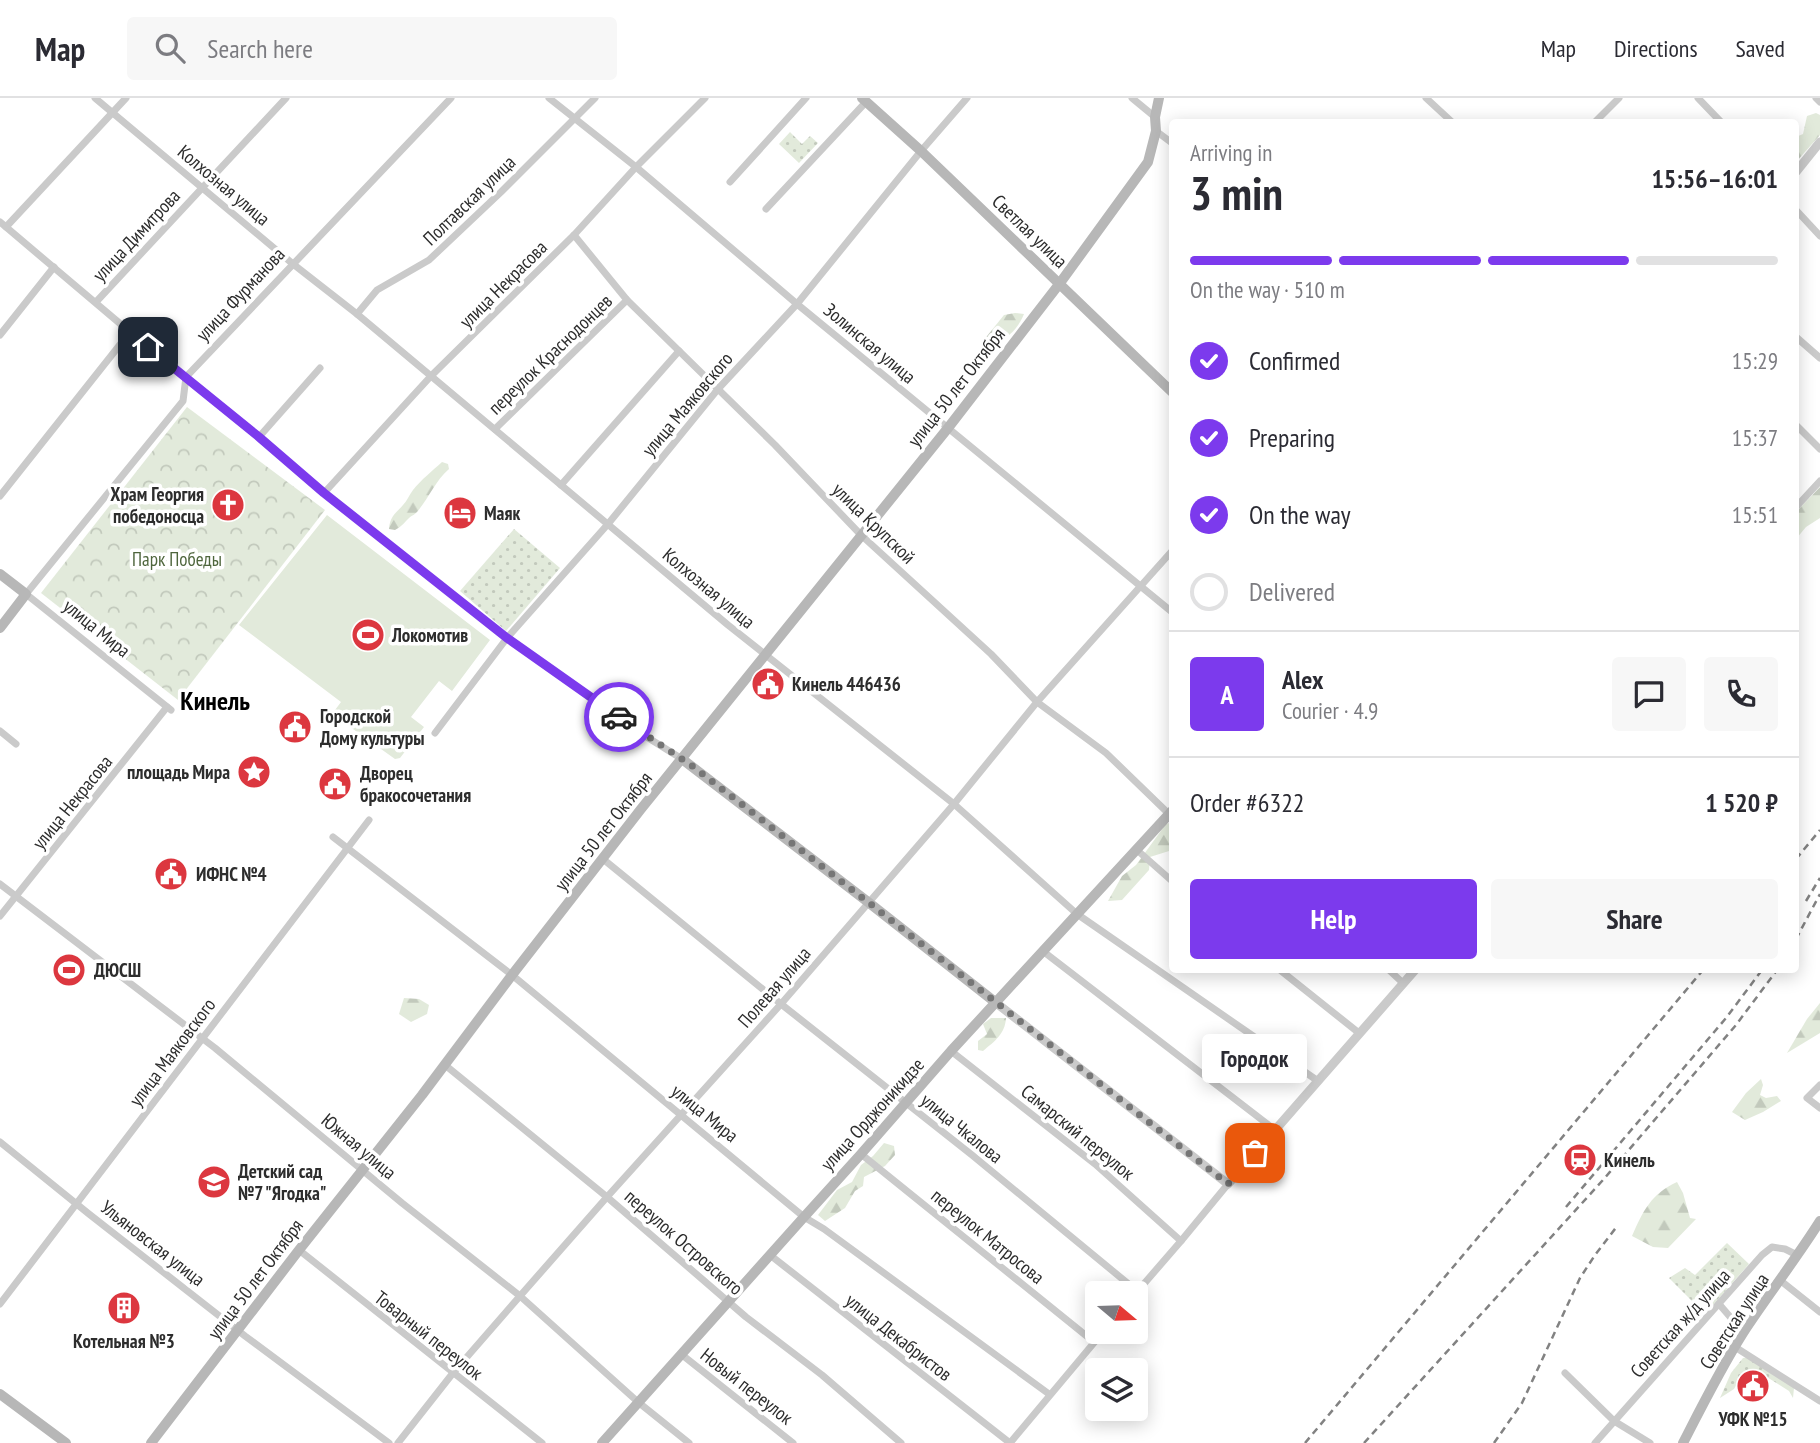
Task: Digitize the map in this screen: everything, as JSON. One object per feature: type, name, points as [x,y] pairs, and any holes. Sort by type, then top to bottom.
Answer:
[{"type":"main road","name":"улица 50 лет Октября","points":[[151,1443],[445,1066],[512,975],[765,654],[948,428],[1060,283],[1148,162],[1156,131],[1155,117],[1159,98]]},
{"type":"main road","name":"Светлая улица","points":[[864,100],[921,151],[1169,389]]},
{"type":"main road","name":"улица Мира","points":[[0,574],[26,594]]},
{"type":"main road","name":"улица Фурманова","points":[[0,628],[26,594]]},
{"type":"main road","points":[[682,759],[995,1002]]},
{"type":"main road","name":"улица Орджоникидзе","points":[[602,1443],[995,1002],[1169,815]]},
{"type":"main road","name":"Советская улица","points":[[1683,1443],[1735,1347],[1819,1227]]},
{"type":"main road","points":[[0,1394],[66,1443]]},
{"type":"street","name":"Колхозная улица","points":[[95,98],[765,654],[954,804],[1077,914],[1318,1081]]},
{"type":"street","points":[[126,98],[3,224],[324,493],[507,638],[642,734],[682,759]]},
{"type":"street","name":"улица Димитрова","points":[[96,302],[286,98]]},
{"type":"street","name":"улица Фурманова","points":[[26,594],[183,401],[186,377],[450,98]]},
{"type":"street","name":"Золинская улица","points":[[549,98],[636,167],[797,304],[1169,609]]},
{"type":"street","name":"Полтавская улица","points":[[357,314],[377,290],[429,260],[595,98]]},
{"type":"street","name":"улица Некрасова","points":[[324,493],[431,376],[573,235],[705,98]]},
{"type":"street","points":[[730,182],[806,98]]},
{"type":"street","name":"улица Маяковского","points":[[435,733],[507,638],[608,524],[718,389],[797,304],[967,98]]},
{"type":"street","points":[[1132,98],[1155,117]]},
{"type":"street","points":[[1426,98],[1449,119]]},
{"type":"street","points":[[1598,119],[1619,98]]},
{"type":"street","points":[[1698,98],[1718,119]]},
{"type":"street","points":[[1816,98],[1820,102]]},
{"type":"street","points":[[766,209],[864,100]]},
{"type":"street","points":[[1156,131],[1169,141]]},
{"type":"street","points":[[1799,168],[1820,142]]},
{"type":"street","points":[[1799,213],[1820,236]]},
{"type":"street","name":"улица Крупской","points":[[573,235],[627,300],[775,445],[861,535],[991,654],[1037,702],[1106,753],[1169,811]]},
{"type":"street","points":[[0,335],[54,267]]},
{"type":"street","name":"переулок Краснодонцев","points":[[495,429],[627,300]]},
{"type":"street","points":[[0,496],[130,332]]},
{"type":"street","points":[[1799,340],[1820,358]]},
{"type":"street","points":[[561,485],[680,351]]},
{"type":"street","points":[[259,437],[320,368]]},
{"type":"street","points":[[1799,428],[1820,449]]},
{"type":"street","points":[[1799,503],[1820,481]]},
{"type":"street","name":"Полевая улица","points":[[398,1443],[453,1373],[607,1196],[781,1004],[954,804],[1037,702],[1169,554]]},
{"type":"street","name":"улица Мира","points":[[26,594],[169,708]]},
{"type":"street","name":"улица Некрасова","points":[[0,916],[169,708]]},
{"type":"street","points":[[0,731],[16,744]]},
{"type":"street","name":"улица Маяковского","points":[[0,1304],[369,820]]},
{"type":"street","name":"улица Мира","points":[[333,837],[512,975],[804,1217],[824,1228],[1049,1394]]},
{"type":"street","points":[[1137,850],[1169,878]]},
{"type":"street","name":"улица Чкалова","points":[[603,859],[1123,1281]]},
{"type":"street","name":"Южная улица","points":[[0,884],[203,1039],[520,1296],[638,1402],[689,1443]]},
{"type":"street","points":[[1044,951],[1275,1130]]},
{"type":"street","points":[[1284,973],[1359,1033]]},
{"type":"street","points":[[1392,973],[1403,983]]},
{"type":"street","points":[[1146,1281],[1412,973]]},
{"type":"street","points":[[995,1002],[1228,1184]]},
{"type":"street","name":"Самарский переулок","points":[[951,1051],[1096,1164],[1181,1241]]},
{"type":"street","name":"переулок Островского","points":[[445,1066],[607,1196],[901,1443]]},
{"type":"street","points":[[1818,1087],[1807,1098],[1820,1108]]},
{"type":"street","name":"Ульяновская улица","points":[[0,1142],[76,1204],[389,1443]]},
{"type":"street","name":"переулок Матросова","points":[[861,1154],[1085,1335]]},
{"type":"street","name":"Советская ж/д улица","points":[[1595,1443],[1762,1255],[1772,1247],[1797,1255]]},
{"type":"street","name":"Товарный переулок","points":[[299,1250],[541,1443]]},
{"type":"street","name":"улица Декабристов","points":[[770,1255],[1010,1443]]},
{"type":"street","points":[[1781,1281],[1820,1312]]},
{"type":"street","points":[[1719,1304],[1744,1333]]},
{"type":"street","points":[[1010,1443],[1092,1344]]},
{"type":"street","points":[[1735,1347],[1820,1401]]},
{"type":"street","name":"Новый переулок","points":[[681,1354],[793,1443]]},
{"type":"street","points":[[1565,1373],[1614,1421],[1650,1443]]},
{"type":"green space","points":[[1816,113],[1820,115],[1820,135],[1799,159],[1799,136],[1803,134],[1807,116]]},
{"type":"green space","points":[[790,132],[802,144],[810,136],[818,143],[799,163],[779,144]]},
{"type":"green space","points":[[1024,314],[1008,335],[997,341],[983,341],[1004,315]]},
{"type":"green space","name":"Парк Победы","points":[[187,407],[325,510],[178,700],[41,593]]},
{"type":"green space","points":[[442,462],[448,464],[449,469],[417,512],[397,529],[389,529],[392,518],[413,490]]},
{"type":"green space","points":[[1820,487],[1820,518],[1799,535],[1799,509]]},
{"type":"green space","name":"Локомотив","points":[[327,515],[490,640],[452,691],[439,681],[411,717],[424,727],[400,758],[395,759],[332,714],[341,702],[239,625]]},
{"type":"green space","points":[[514,529],[560,568],[506,631],[460,591]]},
{"type":"green space","points":[[1169,823],[1169,851],[1150,857],[1149,870],[1122,900],[1108,901],[1122,876],[1136,865]]},
{"type":"green space","points":[[404,998],[419,999],[429,1005],[427,1014],[411,1022],[399,1014]]},
{"type":"green space","points":[[1820,1003],[1820,1033],[1787,1053],[1807,1019]]},
{"type":"green space","points":[[991,1018],[1006,1018],[1004,1028],[999,1037],[983,1051],[978,1050],[978,1041],[987,1034],[983,1024]]},
{"type":"green space","points":[[1761,1079],[1763,1085],[1760,1095],[1766,1098],[1777,1096],[1781,1101],[1745,1120],[1732,1112]]},
{"type":"green space","points":[[884,1143],[894,1146],[895,1155],[885,1166],[864,1177],[863,1186],[855,1191],[845,1208],[825,1221],[818,1215],[837,1190],[852,1182],[861,1165]]},
{"type":"green space","points":[[1677,1182],[1690,1218],[1696,1219],[1668,1248],[1653,1247],[1632,1236],[1654,1198]]},
{"type":"green space","points":[[1727,1243],[1749,1264],[1705,1314],[1669,1278],[1685,1268],[1695,1275]]},
{"type":"green space","points":[[1752,1357],[1794,1388],[1793,1398],[1789,1391],[1754,1369],[1742,1375],[1734,1389],[1720,1398],[1731,1373],[1743,1358]]},
{"type":"railway","points":[[1799,855],[1820,830]]},
{"type":"railway","points":[[1806,901],[1820,878]]},
{"type":"railway","points":[[1799,933],[1820,894]]},
{"type":"railway","points":[[1305,1443],[1700,973]]},
{"type":"railway","points":[[1566,1207],[1726,1018],[1760,973]]},
{"type":"railway","points":[[1364,1443],[1603,1180],[1736,1025],[1775,973]]},
{"type":"railway","points":[[1494,1443],[1522,1403],[1580,1278],[1618,1225]]},
{"type":"way so far","points":[[619,717],[691,765],[1228,1184],[1255,1153]]},
{"type":"place","name":"Храм Георгия победоносца","points":[[228,505]]},
{"type":"place","name":"Маяк","points":[[460,513]]},
{"type":"place","name":"Локомотив","points":[[368,635]]},
{"type":"place","name":"Кинель 446436","points":[[768,684]]},
{"type":"place","name":"Городской Дому культуры","points":[[295,727]]},
{"type":"place","name":"площадь Мира","points":[[254,772]]},
{"type":"place","name":"Дворец бракосочетания","points":[[335,784]]},
{"type":"place","name":"ИФНС №4","points":[[171,874]]},
{"type":"place","name":"ДЮСШ","points":[[69,970]]},
{"type":"place","name":"Городок","points":[[1255,1153]]},
{"type":"place","name":"Кинель","points":[[1580,1160]]},
{"type":"place","name":"Детский сад №7 \"Ягодка\"","points":[[214,1182]]},
{"type":"place","name":"Котельная №3","points":[[124,1308]]},
{"type":"place","name":"УФК №15","points":[[1753,1386]]},
{"type":"district","name":"Кинель","points":[[215,701]]},
{"type":"route","points":[[148,347],[324,493],[507,638],[619,717]]}]
